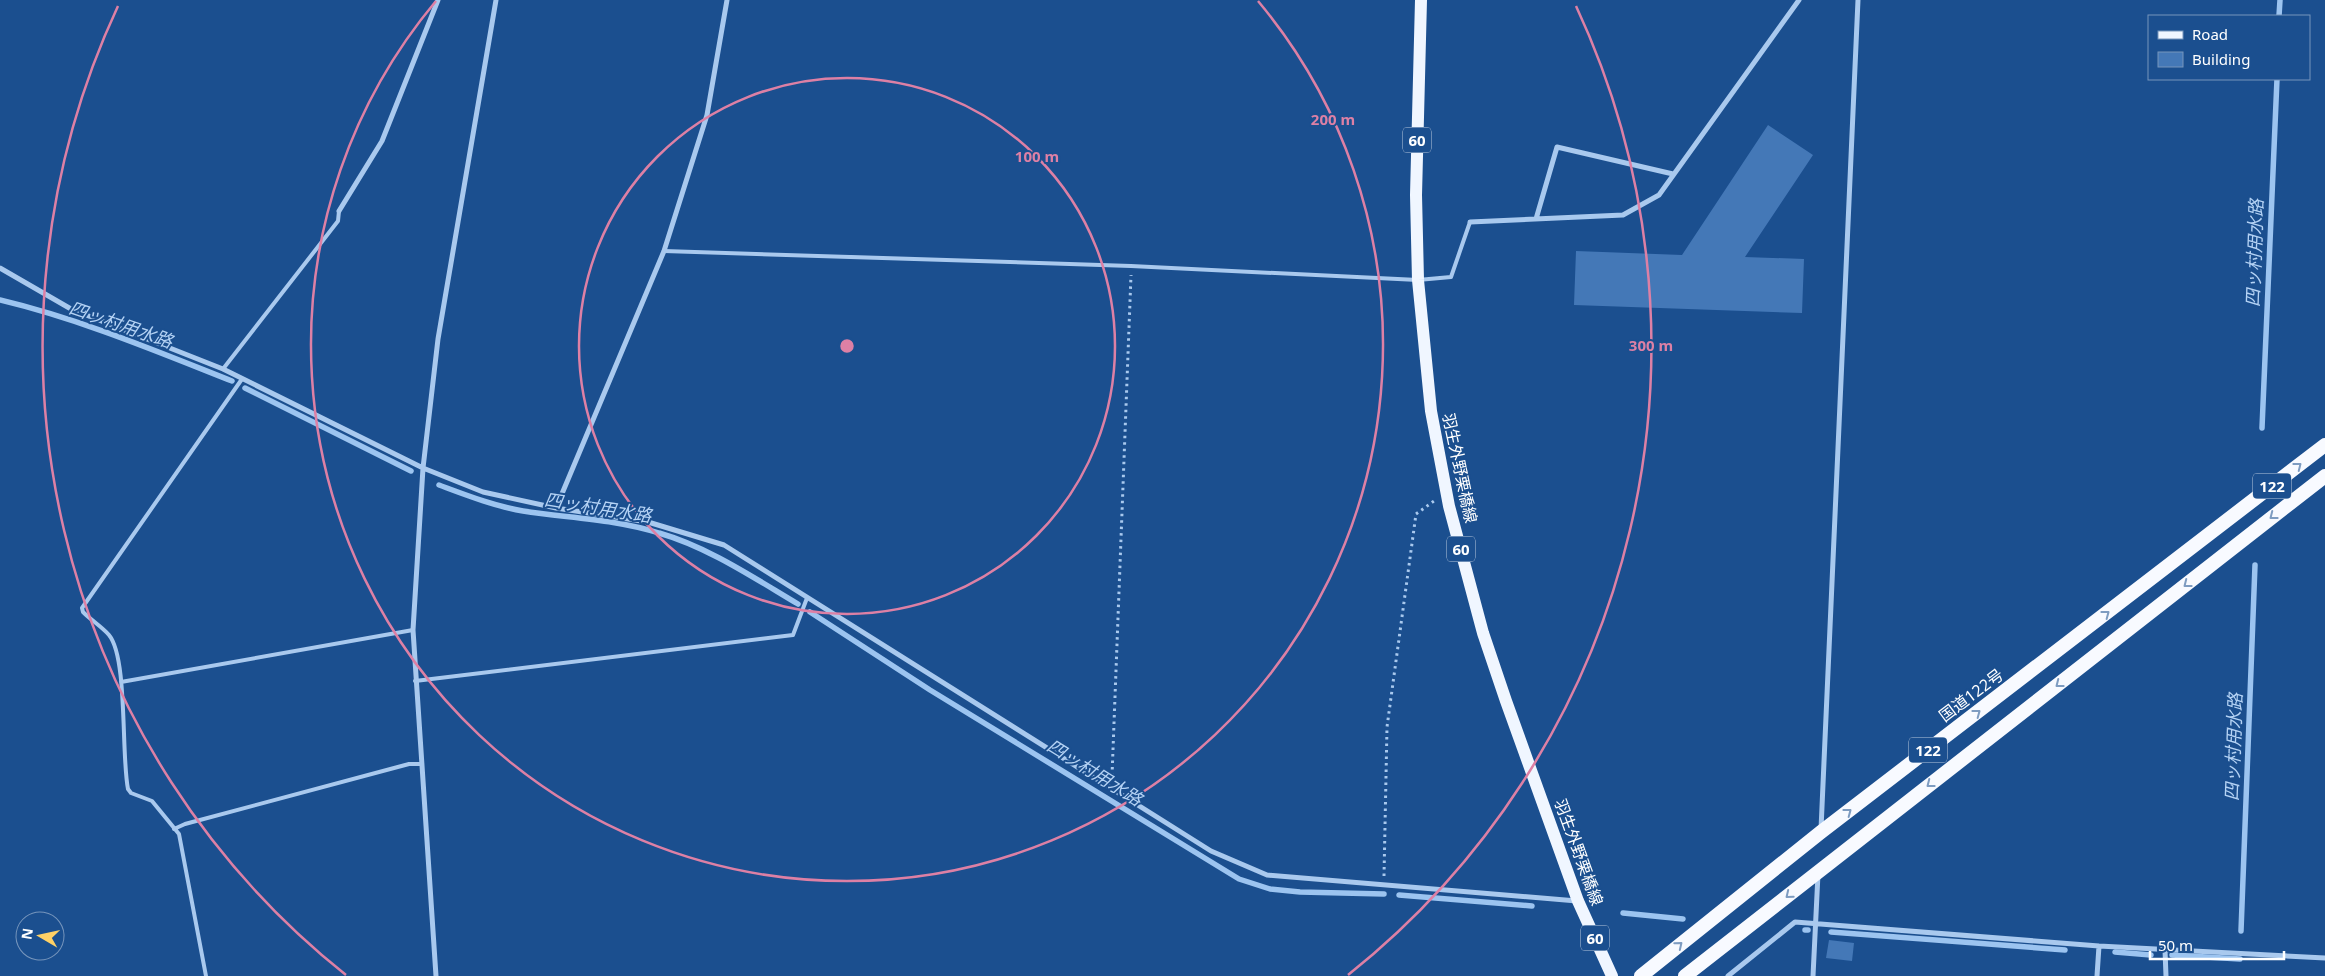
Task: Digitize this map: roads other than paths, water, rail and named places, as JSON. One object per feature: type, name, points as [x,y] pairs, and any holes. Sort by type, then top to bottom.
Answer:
[{"type":"highway","name":"国道122号","points":[[1641,976],[1821,832],[2325,444]]},
{"type":"highway","name":"122","points":[[1685,976],[2325,476]]},
{"type":"main road","name":"羽生外野栗橋線","points":[[1421,0],[1416,195],[1418,280],[1431,411],[1446,491],[1483,633],[1578,901],[1612,976]]},
{"type":"street","points":[[339,211],[382,142],[438,0]]},
{"type":"street","points":[[436,976],[413,630],[423,468],[438,339],[496,0]]},
{"type":"street","points":[[556,508],[664,251],[707,115],[727,0]]},
{"type":"street","points":[[1470,222],[1623,215],[1658,195],[1799,0]]},
{"type":"street","points":[[1821,832],[1858,0]]},
{"type":"street","points":[[1536,219],[1557,147],[1673,174]]},
{"type":"street","points":[[0,268],[71,309],[223,369],[423,468],[483,492],[556,508],[648,522],[724,545],[1211,851],[1267,875],[1578,901]]},
{"type":"street","points":[[1813,976],[1819,871]]},
{"type":"street","points":[[1728,976],[1796,922],[2099,946],[2325,958]]},
{"type":"street","points":[[2097,976],[2099,946]]},
{"type":"street","points":[[2165,950],[2166,976]]},
{"type":"lane","points":[[223,369],[338,221],[339,211]]},
{"type":"lane","points":[[664,251],[1131,266],[1418,280],[1451,278],[1470,222]]},
{"type":"lane","points":[[206,976],[179,834],[152,801],[131,793],[128,789],[121,682],[112,641],[110,636],[83,612],[83,603],[242,379]]},
{"type":"lane","points":[[415,681],[793,635],[807,598]]},
{"type":"lane","points":[[121,682],[413,630]]},
{"type":"lane","points":[[174,828],[408,764],[421,764]]},
{"type":"waterway","name":"四ッ村用水路","points":[[2279,15],[2280,0]]},
{"type":"waterway","name":"四ッ村用水路","points":[[2262,428],[2277,80]]},
{"type":"waterway","name":"四ッ村用水路","points":[[0,300],[89,326],[232,381]]},
{"type":"waterway","name":"四ッ村用水路","points":[[245,388],[411,471]]},
{"type":"waterway","name":"四ッ村用水路","points":[[439,485],[512,509],[591,519],[659,533],[695,546],[713,555],[798,604]]},
{"type":"waterway","name":"四ッ村用水路","points":[[2241,931],[2255,565]]},
{"type":"waterway","name":"四ッ村用水路","points":[[810,612],[930,690],[1239,879],[1270,889],[1300,892],[1384,894]]},
{"type":"waterway","name":"四ッ村用水路","points":[[1399,895],[1532,906]]},
{"type":"waterway","name":"四ッ村用水路","points":[[1623,913],[1683,919]]},
{"type":"waterway","name":"四ッ村用水路","points":[[1831,932],[2065,950]]},
{"type":"waterway","name":"四ッ村用水路","points":[[2115,952],[2151,955]]},
{"type":"waterway","name":"四ッ村用水路","points":[[2172,955],[2240,959]]}]
